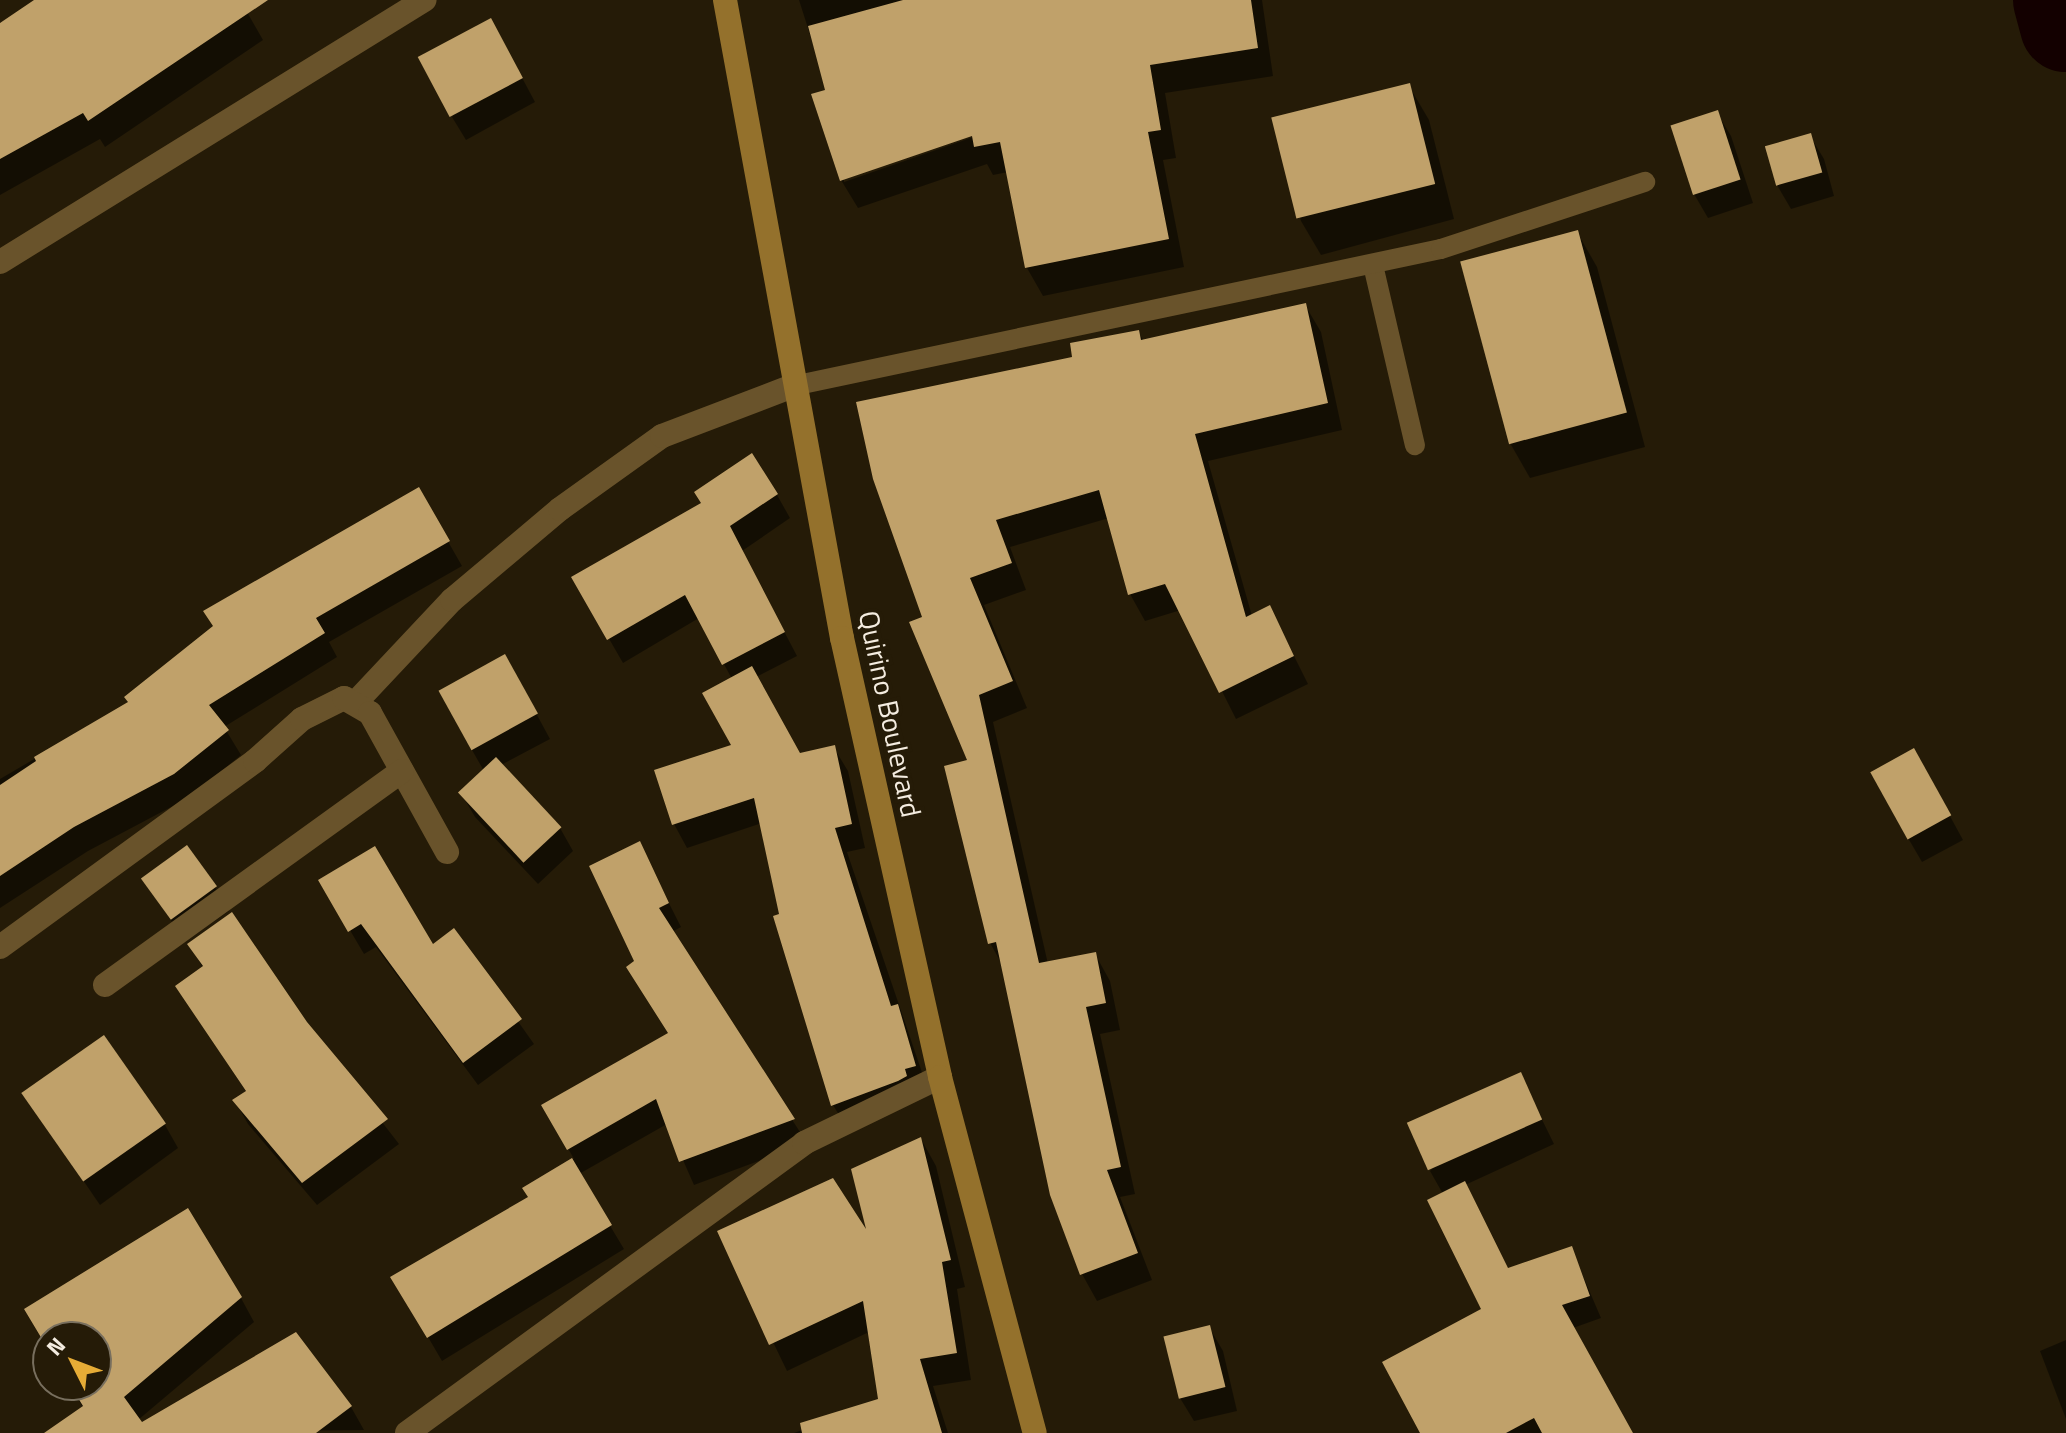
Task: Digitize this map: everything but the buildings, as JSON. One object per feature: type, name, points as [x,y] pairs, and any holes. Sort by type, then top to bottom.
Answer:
[{"type":"main road","name":"Quirino Boulevard","points":[[725,0],[793,386],[940,1077],[1035,1433]]},
{"type":"street","points":[[0,262],[384,10],[425,0]]},
{"type":"street","points":[[357,701],[452,600],[560,509],[649,445],[793,386]]},
{"type":"street","points":[[0,947],[255,761],[302,719],[344,698],[357,701],[370,713],[447,852]]},
{"type":"street","points":[[105,985],[402,771]]},
{"type":"street","points":[[407,1433],[804,1143],[940,1077]]},
{"type":"lane","points":[[793,386],[1441,249],[1645,182]]},
{"type":"lane","points":[[1373,265],[1415,445]]},
{"type":"waterway","points":[[2059,0],[2066,26]]}]
